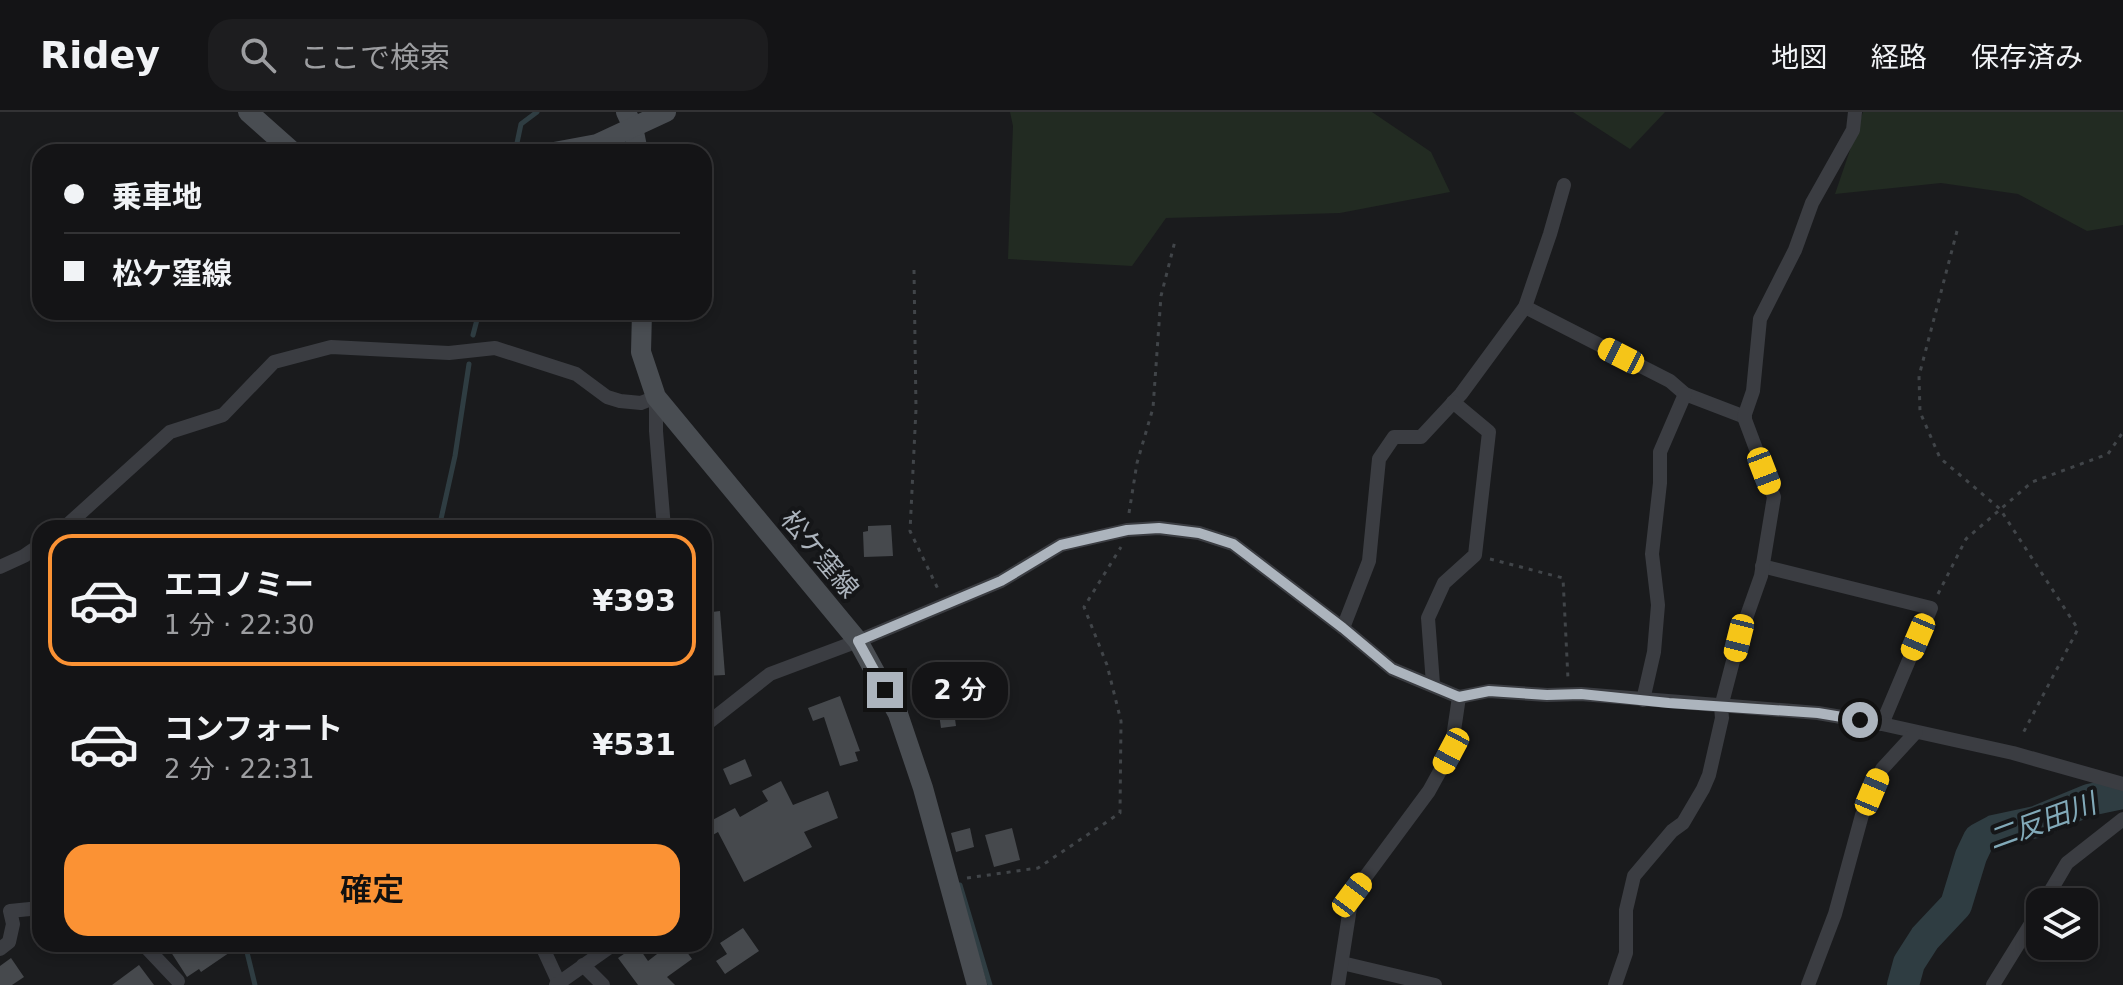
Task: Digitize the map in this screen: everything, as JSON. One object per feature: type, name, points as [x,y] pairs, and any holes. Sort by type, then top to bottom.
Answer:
[{"type":"street","points":[[248,112],[284,144]]},
{"type":"street","points":[[597,144],[629,120],[666,112]]},
{"type":"street","points":[[1615,985],[1626,953],[1626,910],[1634,876],[1672,831],[1683,823],[1709,775],[1722,718],[1721,707],[1762,566],[1774,497],[1745,417],[1758,361],[1760,319],[1795,250],[1812,203],[1853,130],[1855,112]]},
{"type":"street","points":[[629,120],[636,144]]},
{"type":"street","points":[[1343,628],[1369,561],[1379,459],[1394,437],[1421,437],[1453,402],[1525,307],[1564,185]]},
{"type":"street","points":[[1525,307],[1670,381],[1685,394],[1745,417]]},
{"type":"street","name":"松ケ窪線","points":[[642,320],[641,352],[656,397],[858,641],[898,714],[923,788],[977,985]]},
{"type":"street","points":[[73,520],[170,432],[223,415],[274,362],[331,347],[449,353],[495,348],[576,374],[607,397],[620,401],[641,403],[656,397],[663,520]]},
{"type":"street","points":[[1643,700],[1654,652],[1658,605],[1652,554],[1660,483],[1660,452],[1685,394]]},
{"type":"street","points":[[1433,684],[1428,618],[1444,583],[1475,555],[1489,432],[1453,402]]},
{"type":"street","points":[[712,720],[770,674],[1001,581],[1061,545],[1127,530],[1159,528],[1199,533],[1233,544],[1392,669],[1459,697],[1489,691],[1569,694],[1818,713],[2013,753],[2123,784]]},
{"type":"street","points":[[0,567],[32,550]]},
{"type":"street","points":[[1762,566],[1931,608],[1882,724]]},
{"type":"street","points":[[1338,985],[1352,895],[1437,778],[1451,751],[1459,697]]},
{"type":"street","points":[[1808,985],[1835,914],[1862,815],[1882,769],[1916,732]]},
{"type":"street","points":[[2052,888],[2067,863],[2123,819]]},
{"type":"street","points":[[0,949],[9,942],[13,924],[5,905],[32,907]]},
{"type":"street","points":[[1993,985],[2026,932]]},
{"type":"street","points":[[151,952],[178,981]]},
{"type":"street","points":[[544,952],[558,984],[602,952]]},
{"type":"street","points":[[1342,963],[1435,985]]},
{"type":"street","points":[[583,965],[603,985]]},
{"type":"path","points":[[1957,231],[1919,376],[1920,412],[1940,458],[2000,509],[2078,629],[2013,753]]},
{"type":"path","points":[[948,880],[1038,868],[1120,813],[1121,721],[1107,665],[1084,607],[1121,547],[1127,530],[1137,463],[1153,408],[1161,296],[1175,241]]},
{"type":"path","points":[[914,270],[916,409],[910,531],[944,604]]},
{"type":"path","points":[[1931,608],[1966,539],[2032,482],[2108,454],[2123,432]]},
{"type":"path","points":[[1475,555],[1563,578],[1569,694]]},
{"type":"shaded area","points":[[1010,112],[1372,112],[1431,152],[1450,192],[1340,213],[1166,218],[1132,266],[1008,259],[1013,126]]},
{"type":"shaded area","points":[[1573,112],[1665,112],[1630,149]]},
{"type":"shaded area","points":[[1863,112],[2123,112],[2123,225],[2087,231],[2018,194],[1941,183],[1835,194]]},
{"type":"building","points":[[891,525],[893,556],[864,557],[863,532],[868,531],[868,526]]},
{"type":"building","points":[[720,611],[725,675],[712,676],[712,612]]},
{"type":"building","points":[[963,661],[972,696],[950,702],[941,667]]},
{"type":"building","points":[[840,696],[860,751],[855,752],[858,761],[840,766],[824,717],[813,721],[808,708]]},
{"type":"building","points":[[954,712],[956,726],[941,728],[939,714]]},
{"type":"building","points":[[745,759],[752,776],[730,785],[723,769]]},
{"type":"building","points":[[781,781],[793,805],[828,791],[838,818],[804,832],[812,847],[744,882],[718,832],[712,835],[712,820],[735,808],[740,817],[768,801],[762,791]]},
{"type":"building","points":[[970,828],[974,847],[956,852],[951,833]]},
{"type":"building","points":[[1012,828],[1020,860],[994,867],[985,835]]},
{"type":"building","points":[[743,928],[759,951],[725,974],[716,961],[727,954],[720,943]]},
{"type":"building","points":[[171,952],[230,952],[201,972],[199,969],[187,977]]},
{"type":"building","points":[[627,952],[642,952],[648,961],[660,952],[687,952],[692,959],[667,977],[675,985],[638,985],[618,958]]},
{"type":"building","points":[[11,958],[24,977],[12,985],[0,985],[0,966]]},
{"type":"building","points":[[139,965],[154,985],[112,985]]},
{"type":"waterway","points":[[517,143],[521,124],[537,112]]},
{"type":"waterway","points":[[473,335],[477,320]]},
{"type":"waterway","points":[[441,520],[455,456],[469,364]]},
{"type":"waterway","name":"二反田川","points":[[1903,985],[1909,963],[1925,938],[1956,905],[1979,839],[1994,831],[2036,822],[2089,800],[2123,793]]},
{"type":"waterway","points":[[960,885],[990,985]]},
{"type":"waterway","points":[[247,952],[255,985]]},
{"type":"route","points":[[885,690],[858,641],[1001,581],[1061,545],[1127,530],[1159,528],[1199,533],[1233,544],[1392,669],[1459,697],[1489,691],[1581,694],[1818,713],[1860,720]]}]
